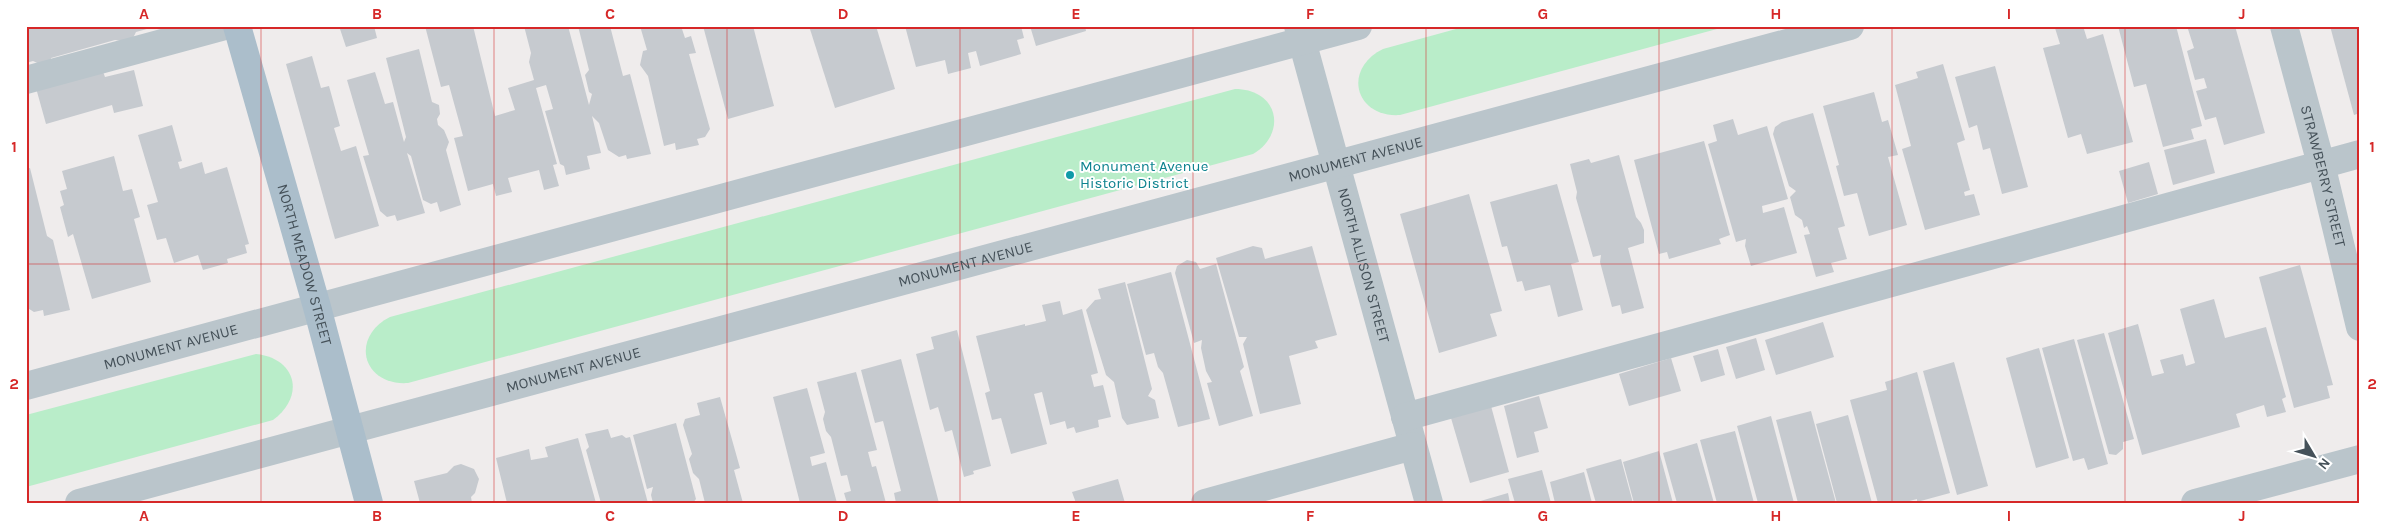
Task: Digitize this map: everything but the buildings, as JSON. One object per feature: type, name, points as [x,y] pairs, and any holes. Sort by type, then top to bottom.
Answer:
[{"type":"main road","name":"NORTH MEADOW STREET","points":[[237,26],[317,307],[369,503]]},
{"type":"street","points":[[26,80],[225,26]]},
{"type":"street","name":"MONUMENT AVENUE","points":[[26,386],[1300,34],[1358,26]]},
{"type":"street","name":"MONUMENT AVENUE","points":[[79,503],[1850,26]]},
{"type":"street","name":"STRAWBERRY STREET","points":[[2284,26],[2321,164],[2360,327]]},
{"type":"street","name":"NORTH ALLISON STREET","points":[[1300,34],[1428,503]]},
{"type":"street","points":[[1405,416],[2360,154]]},
{"type":"street","points":[[1206,503],[1413,446]]},
{"type":"street","points":[[2195,503],[2360,459]]},
{"type":"green space","points":[[1467,26],[1728,26],[1400,115],[1385,114],[1373,109],[1364,101],[1359,91],[1358,79],[1362,68],[1370,58],[1383,49]]},
{"type":"green space","points":[[1235,89],[1250,91],[1261,96],[1269,104],[1273,114],[1274,124],[1271,135],[1264,145],[1253,154],[408,383],[392,382],[380,377],[372,369],[367,359],[366,347],[369,336],[377,326],[390,317]]},
{"type":"green space","points":[[256,354],[270,357],[280,363],[288,370],[292,380],[293,390],[290,400],[273,420],[26,487],[26,415]]},
{"type":"place","name":"Monument Avenue Historic District","points":[[1070,175]]}]
